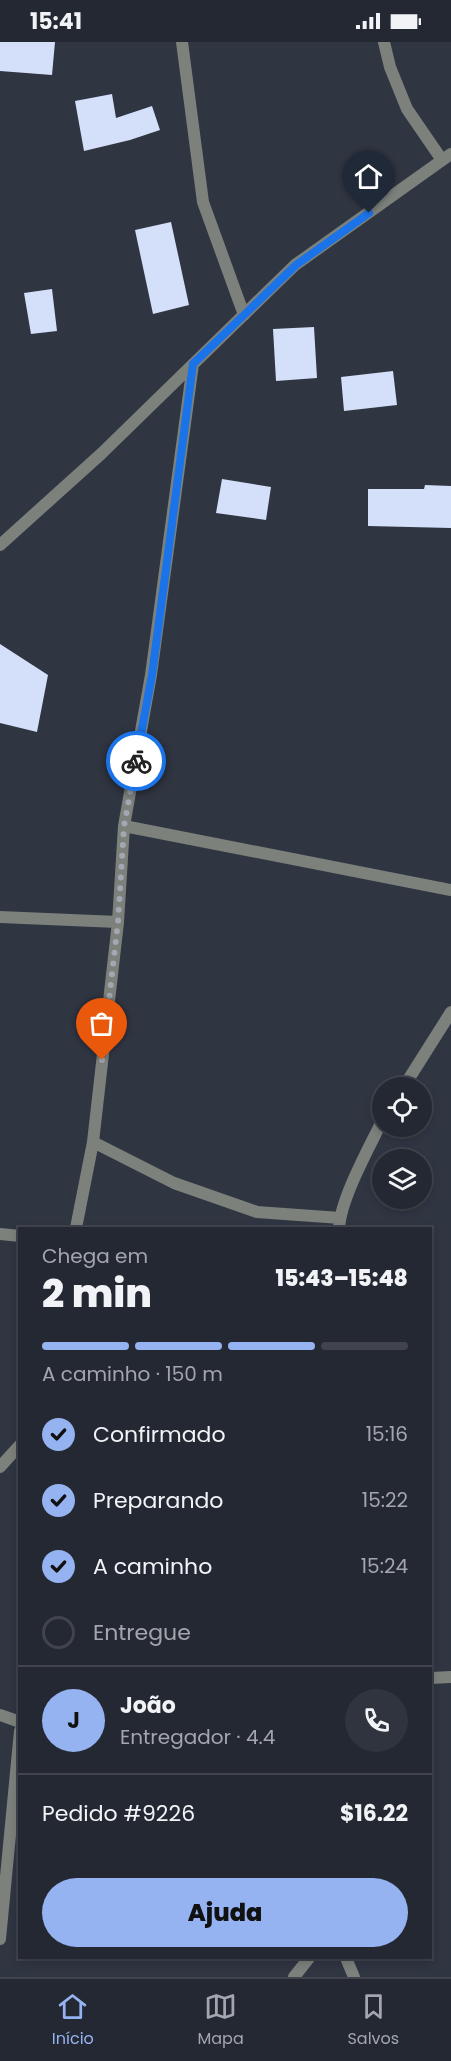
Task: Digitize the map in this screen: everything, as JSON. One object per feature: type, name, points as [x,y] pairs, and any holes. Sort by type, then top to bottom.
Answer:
[{"type":"street","points":[[182,42],[203,202],[244,315]]},
{"type":"street","points":[[0,545],[101,454],[296,265],[447,157],[407,109],[390,67],[384,42]]},
{"type":"street","points":[[76,1227],[93,1142],[118,922],[124,826],[152,675],[193,364]]},
{"type":"street","points":[[124,826],[451,890]]},
{"type":"street","points":[[0,917],[118,922]]},
{"type":"street","points":[[410,1077],[451,1012]]},
{"type":"street","points":[[93,1142],[174,1183],[257,1212],[339,1223],[374,1137]]},
{"type":"street","points":[[0,1234],[18,1236]]},
{"type":"street","points":[[0,1467],[18,1447]]},
{"type":"street","points":[[432,1678],[451,1677]]},
{"type":"street","points":[[0,1715],[18,1721]]},
{"type":"street","points":[[0,1939],[18,1752]]},
{"type":"street","points":[[294,1977],[308,1959]]},
{"type":"street","points":[[346,1959],[354,1977]]},
{"type":"building","points":[[0,42],[55,42],[52,75],[0,71]]},
{"type":"building","points":[[112,94],[116,118],[152,106],[160,130],[84,151],[75,101]]},
{"type":"building","points":[[171,222],[189,305],[153,314],[135,230]]},
{"type":"building","points":[[52,289],[57,331],[31,334],[24,293]]},
{"type":"building","points":[[314,327],[317,378],[276,381],[273,329]]},
{"type":"building","points":[[393,371],[397,405],[344,411],[341,377]]},
{"type":"building","points":[[222,479],[271,487],[266,520],[216,513]]},
{"type":"building","points":[[425,485],[451,486],[451,528],[368,526],[368,489],[424,489]]},
{"type":"building","points":[[0,644],[48,675],[37,732],[0,723]]},
{"type":"way so far","points":[[102,1060],[118,922],[124,826],[136,761]]},
{"type":"route","points":[[136,761],[152,675],[193,364],[296,265],[369,213]]}]
